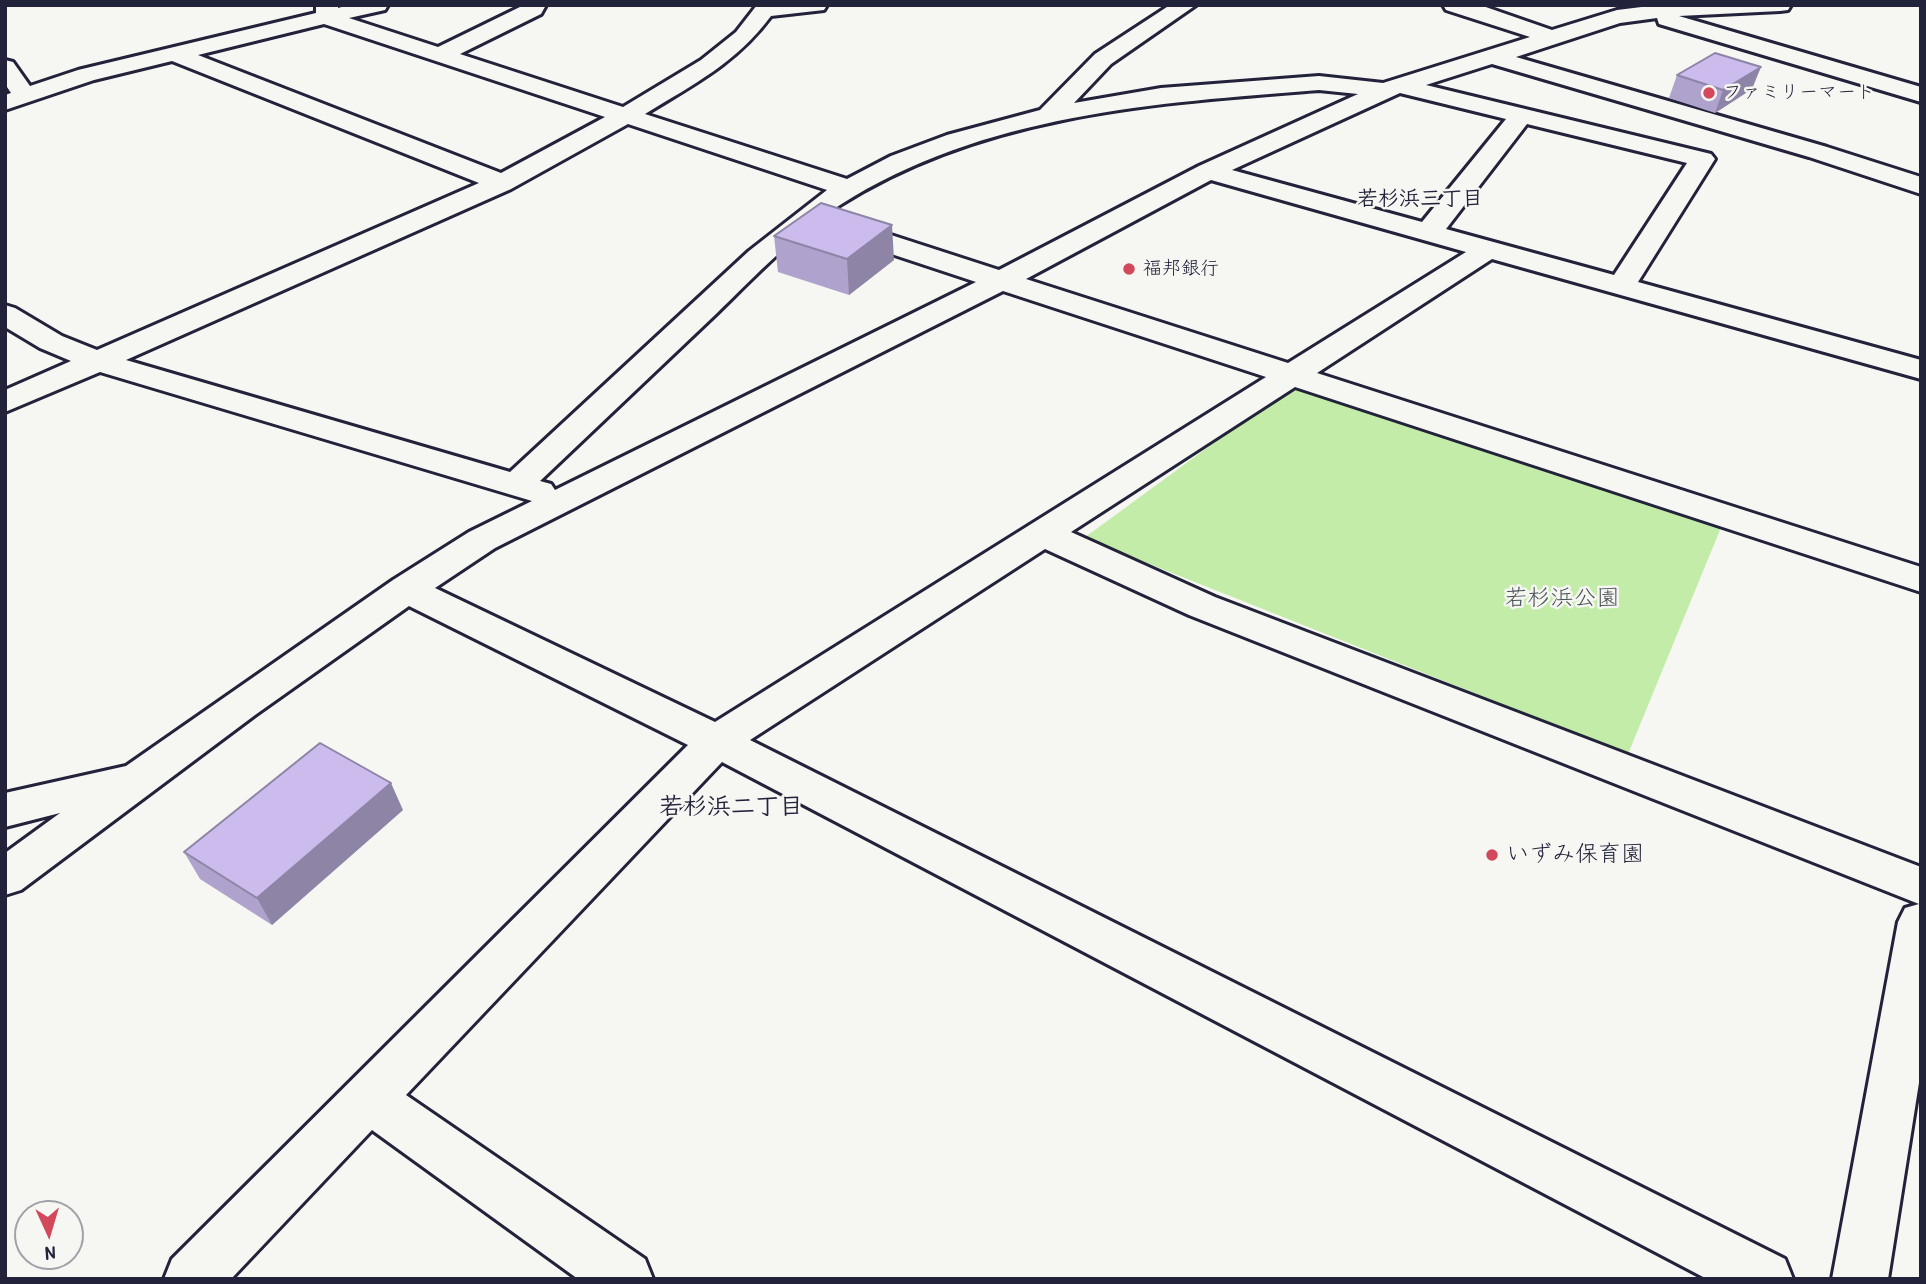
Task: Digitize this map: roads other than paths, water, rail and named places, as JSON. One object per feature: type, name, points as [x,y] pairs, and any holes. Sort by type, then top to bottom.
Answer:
[{"type":"street","points":[[5,67],[15,100],[86,75],[175,54],[326,11],[377,5]]},
{"type":"street","points":[[440,55],[533,9],[535,5]]},
{"type":"street","points":[[5,402],[502,183],[627,115],[718,58],[744,37],[766,7],[816,5]]},
{"type":"street","points":[[1049,115],[1103,59],[1185,5]]},
{"type":"street","points":[[1454,5],[1549,37]]},
{"type":"street","points":[[5,877],[139,777],[406,589],[482,540],[1000,281],[1208,171],[1393,88],[1632,8],[1780,5]]},
{"type":"street","points":[[1632,8],[1921,95]]},
{"type":"street","points":[[326,11],[440,55],[850,189]]},
{"type":"street","points":[[175,54],[502,183]]},
{"type":"street","points":[[1489,56],[1818,152],[1921,186]]},
{"type":"street","points":[[516,485],[759,257],[829,200],[900,161],[956,140],[1049,115],[1161,95],[1319,83],[1393,88],[1522,115],[1702,159],[1621,286]]},
{"type":"street","points":[[1429,233],[1522,115]]},
{"type":"street","points":[[1208,171],[1921,370]]},
{"type":"street","points":[[808,217],[1921,580]]},
{"type":"street","points":[[192,1279],[717,741],[1489,249]]},
{"type":"street","points":[[5,314],[51,342],[97,360],[562,499]]},
{"type":"street","points":[[1042,533],[1202,606],[1921,886]]},
{"type":"street","points":[[406,589],[717,741],[1765,1279]]},
{"type":"street","points":[[5,810],[139,777]]},
{"type":"street","points":[[1860,1279],[1921,922]]},
{"type":"street","points":[[369,1098],[625,1279]]},
{"type":"place","name":"ファミリーマート","points":[[1709,93]]},
{"type":"place","name":"福邦銀行","points":[[1129,269]]},
{"type":"place","name":"いずみ保育園","points":[[1492,855]]},
{"type":"district","name":"若杉浜三丁目","points":[[1420,199]]},
{"type":"district","name":"若杉浜二丁目","points":[[731,808]]},
{"type":"park label","name":"若杉浜公園","points":[[1562,599]]}]
